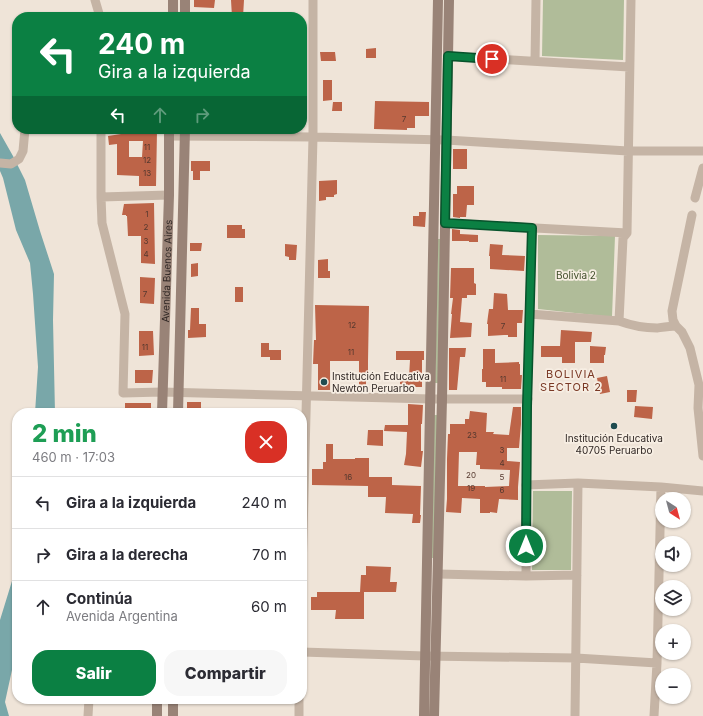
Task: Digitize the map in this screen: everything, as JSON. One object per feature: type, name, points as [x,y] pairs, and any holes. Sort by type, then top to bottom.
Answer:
[{"type":"main road","points":[[173,0],[173,12]]},
{"type":"main road","points":[[185,0],[185,12]]},
{"type":"main road","points":[[424,716],[438,0]]},
{"type":"main road","points":[[434,716],[442,399],[449,0]]},
{"type":"main road","name":"Avenida Buenos Aires","points":[[162,408],[169,196],[169,134]]},
{"type":"main road","name":"Avenida Buenos Aires","points":[[178,408],[185,134]]},
{"type":"main road","points":[[157,704],[157,716]]},
{"type":"main road","points":[[173,704],[173,716]]},
{"type":"street","points":[[95,0],[99,12]]},
{"type":"street","points":[[307,408],[313,137],[313,0]]},
{"type":"street","points":[[535,61],[536,0]]},
{"type":"street","points":[[619,321],[622,238],[626,233],[631,0]]},
{"type":"street","points":[[448,56],[629,67]]},
{"type":"street","points":[[0,163],[11,164],[19,158],[23,151],[25,134]]},
{"type":"street","points":[[101,134],[102,223],[125,314],[123,393],[179,392],[431,399],[528,399]]},
{"type":"street","points":[[236,134],[446,140],[628,151],[703,151]]},
{"type":"street","points":[[695,198],[703,168]]},
{"type":"street","points":[[101,197],[169,196]]},
{"type":"street","points":[[692,216],[672,311],[673,320],[682,332],[690,348],[701,385],[698,408],[703,456]]},
{"type":"street","points":[[445,223],[626,233]]},
{"type":"street","points":[[526,576],[526,485],[532,228]]},
{"type":"street","points":[[530,314],[619,321],[628,325],[657,328],[676,326]]},
{"type":"street","points":[[526,485],[578,483],[661,487],[703,491]]},
{"type":"street","points":[[575,716],[578,483]]},
{"type":"street","points":[[654,716],[657,663],[661,487]]},
{"type":"street","points":[[438,574],[526,576],[577,575]]},
{"type":"street","points":[[307,652],[425,656],[576,658],[657,663]]},
{"type":"street","points":[[88,704],[88,716]]},
{"type":"street","points":[[299,716],[300,704]]},
{"type":"green space","points":[[543,0],[624,0],[623,60],[542,56]]},
{"type":"green space","name":"Bolivia 2","points":[[538,235],[615,236],[612,317],[538,309]]},
{"type":"green space","points":[[438,239],[441,239],[438,383],[435,383]]},
{"type":"green space","points":[[434,415],[438,415],[434,558],[431,558]]},
{"type":"green space","points":[[533,491],[572,491],[571,570],[532,570]]},
{"type":"water","points":[[0,133],[25,180],[54,274],[53,320],[55,408],[35,408],[38,367],[30,263],[16,230],[0,171]]},
{"type":"water","points":[[12,581],[12,670],[5,702],[9,716],[0,716],[0,620]]},
{"type":"building","points":[[194,0],[215,0],[214,8],[194,7]]},
{"type":"building","points":[[231,0],[244,0],[243,12],[232,12]]},
{"type":"building","points":[[376,48],[376,58],[366,58],[366,49]]},
{"type":"building","points":[[320,52],[335,52],[336,61],[321,61]]},
{"type":"building","points":[[323,80],[332,80],[332,100],[323,101]]},
{"type":"building","points":[[375,101],[429,102],[429,116],[415,116],[415,128],[407,128],[407,130],[374,129]]},
{"type":"building","points":[[333,102],[342,102],[342,111],[332,111]]},
{"type":"building","points":[[121,134],[157,134],[156,186],[139,186],[139,176],[117,175],[117,144],[109,145],[108,136]],"holes":[[[129,141],[143,141],[142,157],[129,157]]]},
{"type":"building","points":[[453,149],[467,149],[467,169],[453,169]]},
{"type":"building","points":[[191,161],[210,161],[210,171],[200,171],[200,180],[193,180]]},
{"type":"building","points":[[337,180],[337,194],[334,195],[334,197],[326,197],[326,200],[319,201],[319,181]]},
{"type":"building","points":[[457,186],[474,186],[474,205],[467,205],[466,217],[453,217],[453,194],[457,194]]},
{"type":"building","points":[[154,203],[155,264],[141,263],[141,236],[128,236],[127,216],[122,215],[124,204]]},
{"type":"building","points":[[419,212],[426,212],[425,227],[413,226],[413,216],[419,216]]},
{"type":"building","points":[[227,225],[242,225],[242,229],[245,229],[245,238],[227,238]]},
{"type":"building","points":[[452,229],[460,230],[460,234],[478,235],[478,242],[452,241]]},
{"type":"building","points":[[190,243],[202,243],[201,251],[190,251]]},
{"type":"building","points":[[285,244],[297,245],[296,260],[289,260],[289,257],[285,256]]},
{"type":"building","points":[[490,244],[503,245],[502,255],[525,256],[524,271],[490,269]]},
{"type":"building","points":[[328,259],[328,271],[330,271],[330,278],[318,278],[318,260]]},
{"type":"building","points":[[198,263],[198,276],[191,277],[191,264]]},
{"type":"building","points":[[451,268],[474,268],[476,295],[467,295],[467,298],[462,298],[460,322],[472,323],[471,337],[450,338],[453,298],[450,298]]},
{"type":"building","points":[[140,277],[155,278],[154,304],[140,303]]},
{"type":"building","points":[[235,287],[243,287],[243,302],[235,302]]},
{"type":"building","points":[[494,293],[507,294],[508,310],[523,310],[522,323],[517,323],[517,337],[508,337],[508,335],[488,336],[488,316],[489,309],[493,309]]},
{"type":"building","points":[[315,305],[369,306],[368,380],[366,380],[366,387],[359,386],[359,361],[330,361],[330,390],[318,390],[318,364],[313,364],[314,340],[316,340]]},
{"type":"building","points":[[191,308],[199,308],[199,324],[206,324],[206,337],[188,338]]},
{"type":"building","points":[[561,330],[592,332],[591,342],[575,342],[575,363],[562,363],[562,357],[541,357],[541,346],[560,346]]},
{"type":"building","points":[[139,331],[153,331],[154,355],[139,356]]},
{"type":"building","points":[[261,343],[269,343],[269,350],[281,350],[281,360],[270,360],[270,357],[261,357]]},
{"type":"building","points":[[590,346],[606,347],[604,363],[590,363]]},
{"type":"building","points":[[449,348],[466,348],[465,357],[460,357],[457,390],[449,390]]},
{"type":"building","points":[[483,349],[495,349],[495,363],[519,362],[520,375],[522,375],[521,389],[486,387],[486,382],[482,382]]},
{"type":"building","points":[[396,351],[424,351],[424,360],[422,360],[422,387],[400,386],[400,377],[409,377],[410,360],[396,360]]},
{"type":"building","points":[[135,370],[153,370],[152,383],[135,383]]},
{"type":"building","points":[[607,376],[610,392],[600,394],[597,378]]},
{"type":"building","points":[[627,390],[637,390],[636,402],[627,402]]},
{"type":"building","points":[[187,402],[201,402],[201,408],[187,408]]},
{"type":"building","points":[[125,403],[151,403],[151,408],[125,408]]},
{"type":"building","points":[[408,404],[423,405],[421,451],[423,451],[421,467],[404,465],[407,432],[384,431],[385,425],[408,425]]},
{"type":"building","points":[[635,406],[653,407],[652,419],[634,417]]},
{"type":"building","points":[[513,407],[521,407],[519,448],[507,448],[507,461],[520,462],[518,500],[499,499],[497,513],[480,513],[480,499],[462,498],[461,513],[446,512],[448,434],[450,434],[450,424],[465,424],[465,419],[469,419],[470,411],[487,413],[486,432],[509,435]],"holes":[[[459,452],[477,452],[476,465],[480,465],[480,469],[510,470],[509,486],[458,486]]]},
{"type":"building","points":[[368,430],[383,430],[383,446],[367,445]]},
{"type":"building","points":[[326,444],[333,444],[333,459],[369,458],[369,477],[392,477],[392,485],[421,486],[420,523],[412,523],[413,514],[385,513],[386,497],[368,497],[368,486],[312,485],[312,469],[323,469],[323,462],[326,462]]},
{"type":"building","points":[[366,566],[391,567],[390,582],[397,582],[396,592],[364,592],[364,619],[335,619],[336,610],[311,610],[311,597],[317,597],[317,592],[360,592],[361,575],[366,575]]},
{"type":"place","name":"Institución Educativa Newton Peruarbo","points":[[324,382]]},
{"type":"place","name":"Institución Educativa 40705 Peruarbo","points":[[614,426]]},
{"type":"district","name":"BOLIVIA SECTOR 2","points":[[571,380]]},
{"type":"route","points":[[492,59],[448,56],[445,223],[532,228],[527,406],[526,546]]}]
